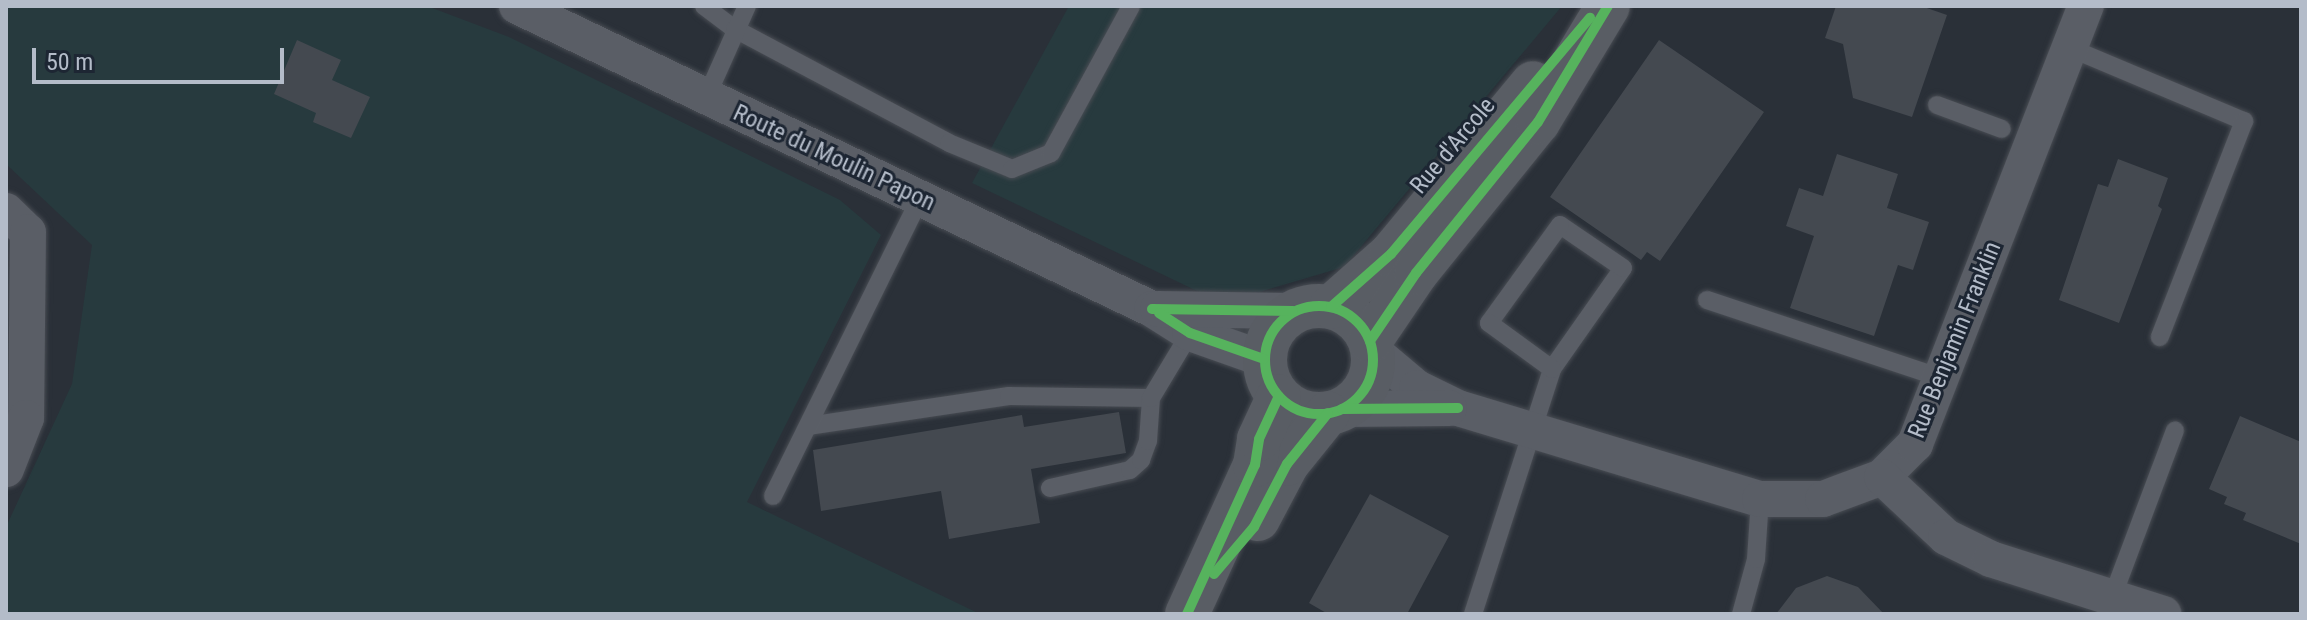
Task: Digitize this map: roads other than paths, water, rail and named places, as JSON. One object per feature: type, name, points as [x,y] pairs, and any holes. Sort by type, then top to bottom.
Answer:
[{"type":"main road","name":"Rue d'Arcole","points":[[1312,309],[1391,254],[1601,6]]},
{"type":"main road","name":"Rue d'Arcole","points":[[1371,346],[1416,273],[1538,122],[1608,6]]},
{"type":"main road","points":[[1312,309],[1361,325],[1371,346],[1367,385],[1335,411],[1287,464],[1254,527],[1193,603],[1272,378],[1273,332],[1312,309]]},
{"type":"main road","points":[[1272,378],[1293,408],[1335,411]]},
{"type":"street","name":"Route du Moulin Papon","points":[[517,6],[1152,309],[1272,378]]},
{"type":"street","name":"Rue Benjamin Franklin","points":[[1458,408],[1760,499],[1823,499],[1882,477],[1915,444],[2086,6]]},
{"type":"street","points":[[6,211],[28,232],[26,418],[6,469]]},
{"type":"street","name":"Route du Moulin Papon","points":[[1152,309],[1312,309]]},
{"type":"street","points":[[1371,346],[1417,388],[1458,408]]},
{"type":"street","points":[[1335,411],[1458,408]]},
{"type":"street","points":[[1882,477],[1946,537],[1991,559],[2163,614]]},
{"type":"lane","points":[[704,6],[735,29],[949,143],[1012,169],[1051,153],[1131,6]]},
{"type":"lane","points":[[706,98],[747,6]]},
{"type":"lane","points":[[2070,48],[2244,121],[2160,337]]},
{"type":"lane","points":[[1937,105],[2002,129]]},
{"type":"lane","points":[[773,496],[920,198]]},
{"type":"lane","points":[[1473,614],[1552,369],[1623,268],[1560,225],[1489,323],[1552,369]]},
{"type":"lane","points":[[1707,300],[1941,378]]},
{"type":"lane","points":[[1050,488],[1130,470],[1141,460],[1148,441],[1151,398],[1190,333]]},
{"type":"lane","points":[[808,426],[1009,396],[1151,398]]},
{"type":"lane","points":[[2112,598],[2175,430]]},
{"type":"lane","points":[[1741,614],[1756,559],[1760,499]]}]
